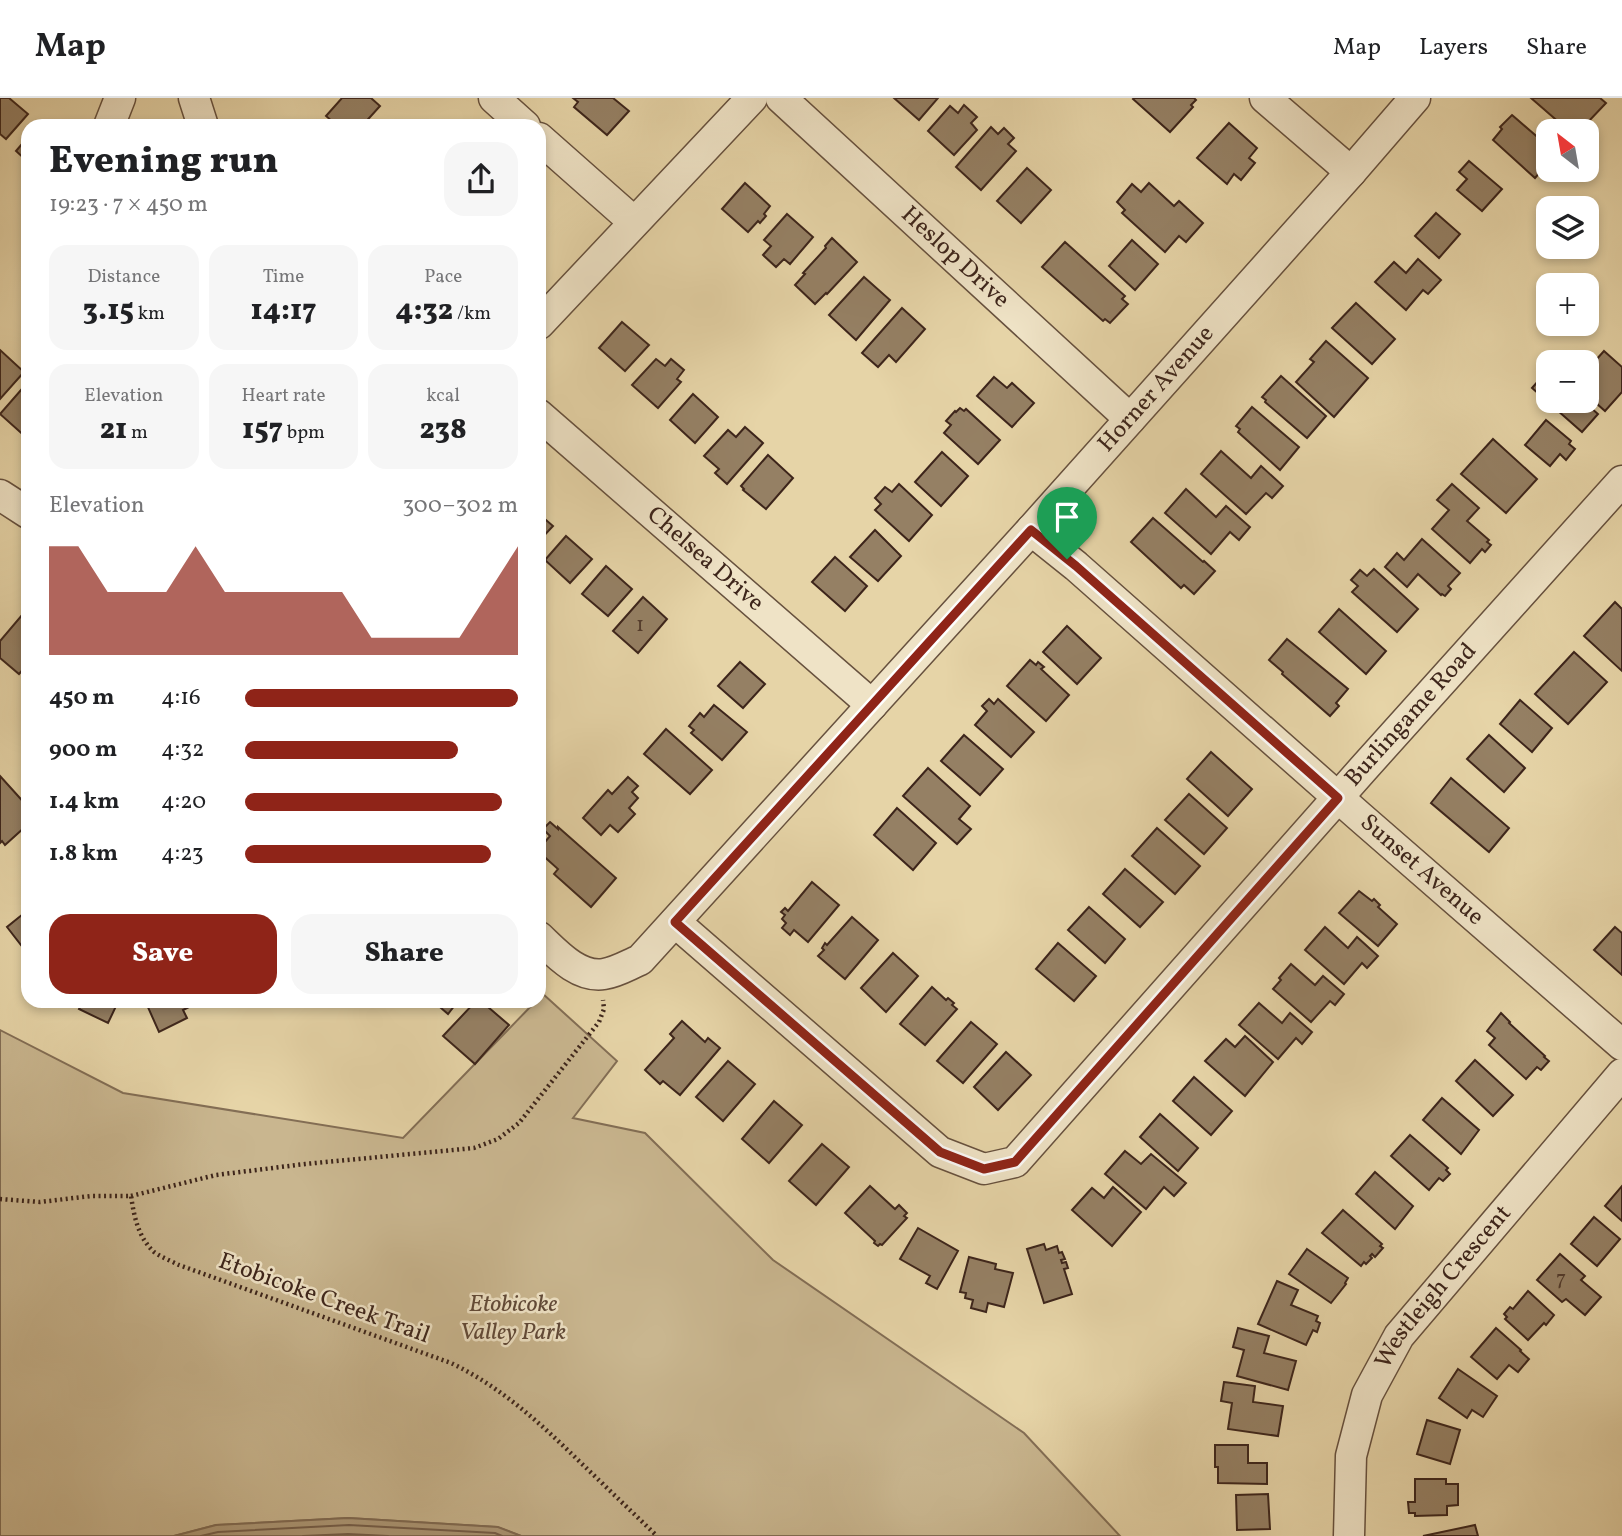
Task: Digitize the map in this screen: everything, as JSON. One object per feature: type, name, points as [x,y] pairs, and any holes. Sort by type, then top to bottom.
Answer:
[{"type":"street","points":[[112,119],[120,98]]},
{"type":"street","points":[[194,98],[201,119]]},
{"type":"street","points":[[494,98],[517,119]]},
{"type":"street","points":[[546,316],[752,98]]},
{"type":"street","name":"Heslop Drive","points":[[781,98],[1130,419]]},
{"type":"street","points":[[1265,98],[1351,172]]},
{"type":"street","name":"Horner Avenue","points":[[601,975],[640,960],[1031,530],[1415,98]]},
{"type":"street","points":[[546,144],[634,222]]},
{"type":"street","name":"Chelsea Drive","points":[[546,421],[872,705]]},
{"type":"street","name":"Burlingame Road","points":[[675,922],[940,1152],[984,1169],[1015,1162],[1622,481]]},
{"type":"street","points":[[0,495],[21,508]]},
{"type":"street","name":"Sunset Avenue","points":[[1031,530],[1076,566],[1622,1045]]},
{"type":"street","points":[[546,944],[579,970],[601,975]]},
{"type":"street","name":"Westleigh Crescent","points":[[1349,1536],[1351,1455],[1367,1395],[1399,1336],[1622,1074]]},
{"type":"path","points":[[0,1199],[40,1202],[91,1196],[131,1196],[216,1175],[474,1149],[498,1139],[519,1123],[599,1022],[604,1009],[601,975]]},
{"type":"path","name":"Etobicoke Creek Trail","points":[[131,1196],[135,1219],[143,1238],[155,1253],[179,1265],[451,1363],[498,1389],[559,1442],[657,1536]]},
{"type":"green space","name":"Etobicoke Valley Park","points":[[546,997],[617,1061],[573,1118],[645,1133],[773,1260],[1024,1433],[1120,1536],[521,1536],[497,1527],[348,1518],[216,1525],[174,1536],[0,1536],[0,1030],[123,1093],[403,1138],[529,1008],[546,1008]]},
{"type":"water","points":[[348,1518],[498,1527],[521,1536],[174,1536],[216,1525]]},
{"type":"building","points":[[0,98],[9,98],[28,114],[6,139],[0,134]]},
{"type":"building","points":[[342,98],[371,98],[380,106],[368,119],[330,119],[326,116]]},
{"type":"building","points":[[573,98],[613,98],[629,111],[607,135],[574,107],[578,102]]},
{"type":"building","points":[[894,98],[938,98],[919,120]]},
{"type":"building","points":[[1134,98],[1194,98],[1196,100],[1170,132]]},
{"type":"building","points":[[1531,98],[1600,98],[1606,103],[1591,119],[1555,119]]},
{"type":"building","points":[[964,105],[977,117],[971,123],[977,130],[954,155],[928,131],[950,106],[958,113]]},
{"type":"building","points":[[1512,115],[1536,136],[1535,178],[1493,140],[1502,129],[1500,127]]},
{"type":"building","points":[[1229,123],[1257,148],[1249,158],[1255,163],[1241,180],[1234,174],[1227,184],[1197,158]]},
{"type":"building","points":[[991,127],[998,134],[1004,128],[1014,138],[1008,144],[1016,151],[981,190],[956,167]]},
{"type":"building","points":[[1469,161],[1502,189],[1482,211],[1457,190],[1467,179],[1459,172]]},
{"type":"building","points":[[1027,168],[1051,190],[1021,223],[997,201]]},
{"type":"building","points":[[745,183],[770,206],[764,214],[766,216],[748,232],[722,209]]},
{"type":"building","points":[[1149,183],[1174,206],[1179,201],[1203,223],[1186,242],[1179,236],[1165,252],[1122,213],[1125,210],[1117,202],[1132,184],[1141,192]]},
{"type":"building","points":[[1436,213],[1460,234],[1439,258],[1415,236]]},
{"type":"building","points":[[787,214],[813,237],[790,264],[784,259],[776,267],[763,255],[771,246],[764,240]]},
{"type":"building","points":[[832,238],[857,262],[815,304],[795,285]]},
{"type":"building","points":[[1132,240],[1158,264],[1135,290],[1109,266]]},
{"type":"building","points":[[1065,242],[1125,296],[1122,299],[1128,304],[1110,323],[1105,319],[1103,321],[1042,267]]},
{"type":"building","points":[[1418,259],[1441,280],[1428,294],[1423,290],[1406,310],[1375,282],[1394,262],[1406,273]]},
{"type":"building","points":[[864,277],[890,300],[856,340],[829,315]]},
{"type":"building","points":[[1356,303],[1395,339],[1372,364],[1332,328]]},
{"type":"building","points":[[902,308],[925,329],[896,362],[889,355],[878,367],[862,353]]},
{"type":"building","points":[[622,322],[649,345],[625,371],[599,348]]},
{"type":"building","points":[[1326,341],[1368,378],[1334,417],[1296,382],[1314,362],[1310,359]]},
{"type":"building","points":[[0,350],[21,369],[21,375],[0,399]]},
{"type":"building","points":[[1604,351],[1622,367],[1622,392],[1605,411],[1599,406],[1599,357]]},
{"type":"building","points":[[656,359],[665,366],[671,359],[684,370],[677,379],[681,382],[658,408],[632,385]]},
{"type":"building","points":[[1281,376],[1326,416],[1307,438],[1262,397]]},
{"type":"building","points":[[994,377],[1007,388],[1012,383],[1034,403],[1012,427],[977,396]]},
{"type":"building","points":[[21,390],[21,433],[0,414]]},
{"type":"building","points":[[693,394],[718,417],[695,443],[670,420]]},
{"type":"building","points":[[1252,407],[1299,447],[1280,470],[1238,432],[1240,429],[1236,426]]},
{"type":"building","points":[[960,408],[964,411],[966,409],[1000,440],[978,464],[944,433],[951,425],[946,421]]},
{"type":"building","points":[[1560,413],[1598,414],[1582,432]]},
{"type":"building","points":[[1546,420],[1571,441],[1569,444],[1575,449],[1566,460],[1560,454],[1550,466],[1525,445]]},
{"type":"building","points":[[745,427],[763,443],[727,484],[715,473],[719,469],[704,456],[728,430],[736,437]]},
{"type":"building","points":[[1493,439],[1537,479],[1506,513],[1461,474]]},
{"type":"building","points":[[1221,451],[1251,478],[1261,466],[1283,486],[1272,498],[1266,493],[1246,514],[1201,474]]},
{"type":"building","points":[[942,452],[968,476],[941,506],[915,482]]},
{"type":"building","points":[[768,455],[793,478],[766,509],[741,486]]},
{"type":"building","points":[[899,484],[932,515],[909,541],[875,510],[881,504],[875,498],[885,487],[892,492]]},
{"type":"building","points":[[1452,484],[1479,508],[1467,521],[1489,540],[1487,542],[1491,545],[1485,552],[1482,549],[1470,563],[1432,529],[1449,510],[1437,500]]},
{"type":"building","points":[[1186,489],[1216,517],[1226,506],[1250,527],[1239,540],[1230,532],[1211,554],[1165,513]]},
{"type":"building","points":[[1153,518],[1215,571],[1194,594],[1184,585],[1181,588],[1131,542]]},
{"type":"building","points":[[546,520],[553,526],[546,534]]},
{"type":"building","points":[[875,530],[901,556],[878,581],[850,557]]},
{"type":"building","points":[[566,536],[592,559],[570,583],[546,559]]},
{"type":"building","points":[[1422,539],[1460,573],[1448,586],[1451,589],[1445,596],[1418,574],[1407,587],[1385,567],[1397,553],[1404,560]]},
{"type":"building","points":[[835,557],[867,586],[845,611],[812,582]]},
{"type":"building","points":[[606,566],[632,589],[608,616],[582,594]]},
{"type":"building","points":[[1374,569],[1418,609],[1397,632],[1352,592],[1358,586],[1351,580],[1360,570],[1367,576]]},
{"type":"building","points":[[643,597],[667,619],[638,653],[613,631]]},
{"type":"building","points":[[1615,602],[1622,609],[1622,671],[1584,636]]},
{"type":"building","points":[[1339,609],[1386,651],[1366,674],[1319,632]]},
{"type":"building","points":[[21,616],[19,674],[0,658],[0,641]]},
{"type":"building","points":[[1067,626],[1101,658],[1077,684],[1043,652]]},
{"type":"building","points":[[1287,639],[1348,689],[1336,703],[1339,706],[1330,716],[1269,660]]},
{"type":"building","points":[[1574,652],[1607,682],[1568,724],[1535,694]]},
{"type":"building","points":[[1030,660],[1044,667],[1041,669],[1069,695],[1046,721],[1007,686]]},
{"type":"building","points":[[740,662],[765,684],[743,708],[718,686]]},
{"type":"building","points":[[989,699],[994,704],[998,699],[1034,732],[1011,757],[975,725],[987,711],[982,706]]},
{"type":"building","points":[[1520,700],[1552,728],[1532,752],[1500,724]]},
{"type":"building","points":[[714,705],[747,732],[722,760],[691,733],[694,730],[689,726],[700,713],[704,717]]},
{"type":"building","points":[[666,729],[712,770],[690,794],[644,754]]},
{"type":"building","points":[[964,735],[1003,769],[980,795],[941,761]]},
{"type":"building","points":[[1489,735],[1525,768],[1504,792],[1467,759]]},
{"type":"building","points":[[1211,752],[1252,789],[1228,816],[1187,779]]},
{"type":"building","points":[[928,768],[970,806],[959,819],[971,829],[957,844],[903,796]]},
{"type":"building","points":[[0,776],[21,799],[21,831],[5,845],[2,841],[0,843]]},
{"type":"building","points":[[628,777],[638,786],[632,792],[638,798],[629,808],[635,814],[618,832],[610,825],[601,835],[583,818],[608,790],[612,794]]},
{"type":"building","points":[[1451,778],[1509,828],[1489,852],[1431,803]]},
{"type":"building","points":[[1189,794],[1227,828],[1204,854],[1165,820]]},
{"type":"building","points":[[897,808],[936,843],[913,870],[874,835]]},
{"type":"building","points":[[550,822],[558,827],[616,878],[591,907],[554,874],[558,869],[546,858],[546,841],[550,836],[546,832],[546,826]]},
{"type":"building","points":[[1157,828],[1200,866],[1175,894],[1132,856]]},
{"type":"building","points":[[1125,869],[1163,902],[1140,927],[1103,894]]},
{"type":"building","points":[[812,882],[839,905],[808,942],[794,930],[790,935],[782,928],[786,923],[782,919],[785,915],[781,912],[785,908],[788,911]]},
{"type":"building","points":[[1359,891],[1372,901],[1374,899],[1380,905],[1378,907],[1397,924],[1378,946],[1339,913]]},
{"type":"building","points":[[1089,907],[1125,939],[1105,963],[1068,930]]},
{"type":"building","points":[[21,916],[21,945],[7,927]]},
{"type":"building","points":[[852,917],[878,940],[845,979],[818,956],[824,950],[822,948],[825,943],[827,945]]},
{"type":"building","points":[[1325,927],[1348,948],[1357,937],[1378,956],[1367,968],[1362,963],[1344,984],[1305,950]]},
{"type":"building","points":[[1615,927],[1622,933],[1622,975],[1594,950]]},
{"type":"building","points":[[1058,943],[1096,976],[1074,1001],[1036,969]]},
{"type":"building","points":[[893,953],[918,976],[886,1012],[861,988]]},
{"type":"building","points":[[1291,964],[1315,985],[1323,976],[1344,994],[1335,1005],[1330,1001],[1311,1022],[1273,989]]},
{"type":"building","points":[[932,987],[946,1000],[948,998],[954,1003],[952,1005],[957,1009],[925,1045],[900,1024]]},
{"type":"building","points":[[1259,1003],[1282,1023],[1290,1013],[1312,1032],[1302,1044],[1296,1038],[1278,1059],[1239,1025]]},
{"type":"building","points":[[80,1008],[115,1008],[108,1023]]},
{"type":"building","points":[[148,1008],[187,1008],[183,1010],[187,1018],[159,1032]]},
{"type":"building","points":[[441,1008],[453,1008],[448,1014]]},
{"type":"building","points":[[469,1008],[489,1008],[509,1025],[475,1064],[443,1036]]},
{"type":"building","points":[[1501,1013],[1549,1061],[1541,1070],[1537,1067],[1526,1079],[1489,1045],[1495,1038],[1487,1031]]},
{"type":"building","points":[[682,1021],[705,1042],[708,1038],[720,1048],[680,1095],[663,1081],[660,1084],[645,1070],[674,1038],[670,1034]]},
{"type":"building","points":[[971,1022],[997,1044],[963,1083],[937,1061]]},
{"type":"building","points":[[1245,1036],[1273,1062],[1245,1096],[1205,1061],[1226,1039],[1235,1047]]},
{"type":"building","points":[[1006,1052],[1031,1075],[998,1110],[974,1087]]},
{"type":"building","points":[[1475,1060],[1513,1095],[1493,1116],[1456,1081]]},
{"type":"building","points":[[728,1061],[755,1084],[723,1121],[696,1097]]},
{"type":"building","points":[[1194,1077],[1232,1111],[1211,1135],[1173,1101]]},
{"type":"building","points":[[1442,1098],[1479,1130],[1461,1154],[1423,1120]]},
{"type":"building","points":[[774,1101],[802,1125],[769,1163],[742,1139]]},
{"type":"building","points":[[1160,1114],[1198,1148],[1178,1171],[1140,1137]]},
{"type":"building","points":[[1410,1135],[1448,1168],[1446,1170],[1450,1174],[1443,1181],[1439,1178],[1429,1190],[1391,1156]]},
{"type":"building","points":[[822,1144],[849,1167],[816,1205],[789,1181]]},
{"type":"building","points":[[1125,1151],[1141,1164],[1151,1154],[1186,1183],[1174,1196],[1164,1187],[1146,1209],[1105,1174]]},
{"type":"building","points":[[1375,1172],[1413,1206],[1395,1229],[1356,1194]]},
{"type":"building","points":[[870,1186],[895,1209],[899,1205],[907,1213],[904,1216],[907,1218],[878,1246],[845,1213]]},
{"type":"building","points":[[1622,1186],[1622,1221],[1605,1206]]},
{"type":"building","points":[[1113,1187],[1141,1212],[1112,1246],[1072,1210],[1092,1188],[1104,1198]]},
{"type":"building","points":[[1343,1210],[1382,1244],[1380,1246],[1383,1248],[1375,1257],[1372,1254],[1372,1258],[1361,1266],[1322,1233]]},
{"type":"building","points":[[1594,1217],[1620,1239],[1597,1266],[1571,1244]]},
{"type":"building","points":[[918,1228],[958,1251],[937,1289],[926,1283],[930,1276],[900,1259]]},
{"type":"building","points":[[1044,1244],[1046,1250],[1057,1246],[1059,1253],[1062,1252],[1065,1259],[1061,1260],[1062,1263],[1066,1262],[1068,1268],[1064,1269],[1072,1294],[1044,1303],[1027,1249]]},
{"type":"building","points":[[1307,1249],[1348,1278],[1331,1303],[1289,1274]]},
{"type":"building","points":[[1560,1254],[1585,1276],[1581,1280],[1601,1297],[1585,1315],[1566,1299],[1562,1302],[1537,1280]]},
{"type":"building","points":[[969,1257],[996,1264],[995,1269],[1013,1273],[1004,1307],[988,1303],[986,1312],[971,1308],[973,1300],[965,1298],[966,1293],[960,1292]]},
{"type":"building","points":[[1277,1281],[1298,1290],[1291,1305],[1318,1316],[1316,1321],[1320,1323],[1317,1332],[1313,1330],[1306,1345],[1258,1324]]},
{"type":"building","points":[[1528,1291],[1554,1315],[1528,1340],[1505,1319],[1507,1317],[1504,1314],[1510,1307],[1513,1309]]},
{"type":"building","points":[[1238,1328],[1269,1336],[1264,1353],[1296,1361],[1288,1390],[1237,1376],[1244,1350],[1233,1347]]},
{"type":"building","points":[[1496,1328],[1529,1359],[1518,1372],[1509,1365],[1497,1379],[1471,1357]]},
{"type":"building","points":[[1458,1369],[1497,1396],[1483,1417],[1472,1410],[1467,1418],[1439,1398]]},
{"type":"building","points":[[1224,1382],[1255,1386],[1253,1402],[1283,1406],[1278,1436],[1228,1429],[1232,1403],[1221,1401]]},
{"type":"building","points":[[1427,1420],[1460,1430],[1450,1464],[1417,1454]]},
{"type":"building","points":[[1215,1445],[1248,1445],[1248,1463],[1267,1463],[1267,1484],[1218,1483]]},
{"type":"building","points":[[1415,1479],[1446,1479],[1446,1484],[1458,1484],[1458,1505],[1447,1506],[1447,1515],[1415,1516],[1415,1513],[1409,1513],[1408,1502],[1415,1502]]},
{"type":"building","points":[[1268,1494],[1270,1529],[1237,1530],[1236,1495]]},
{"type":"building","points":[[1475,1525],[1478,1536],[1423,1536]]},
{"type":"route","points":[[1031,530],[1067,559],[1338,798],[1015,1162],[984,1169],[940,1152],[675,922],[1031,530]]}]
